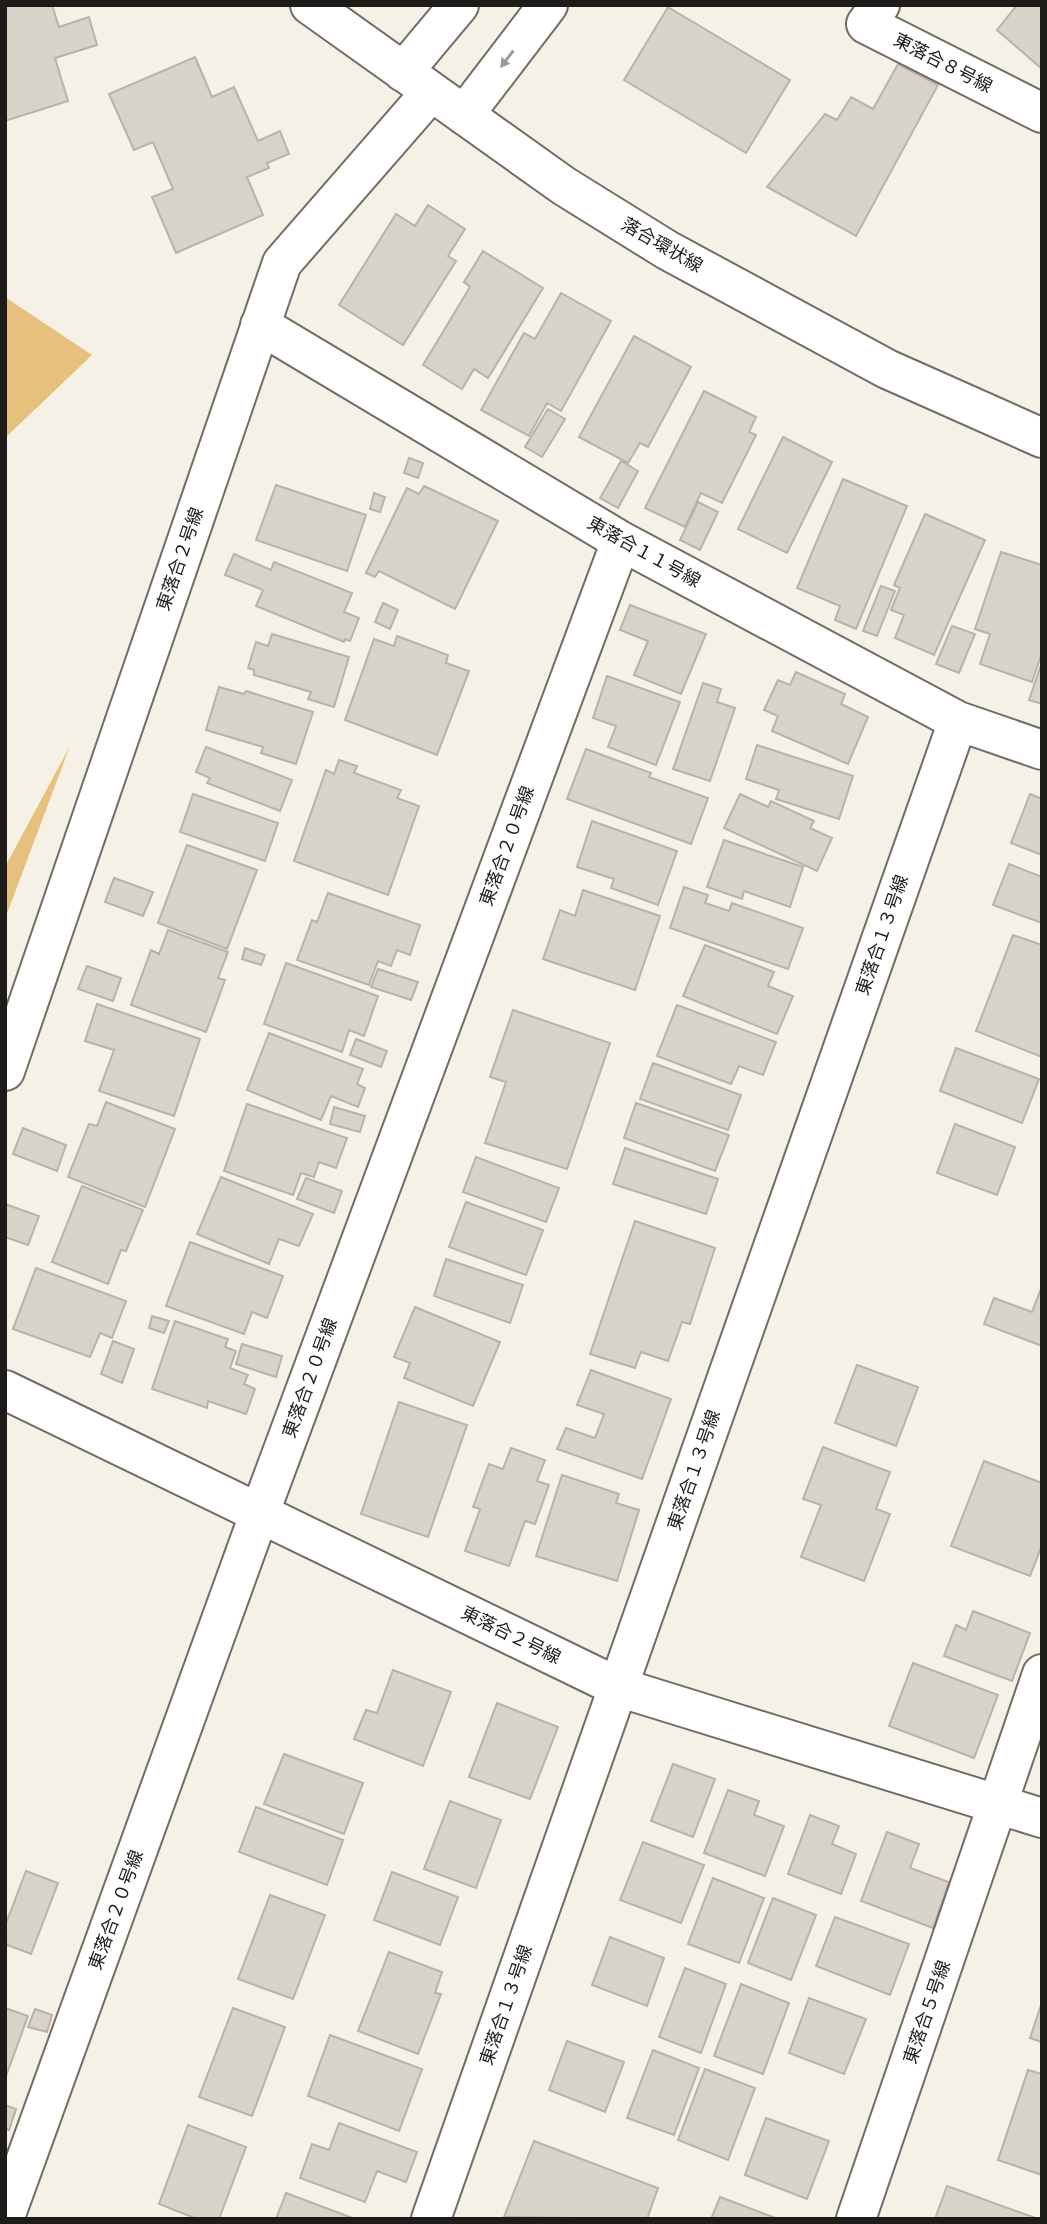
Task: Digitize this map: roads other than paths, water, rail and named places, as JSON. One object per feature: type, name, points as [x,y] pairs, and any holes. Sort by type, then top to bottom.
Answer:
[{"type":"street","name":"落合環状線","points":[[310,5],[564,186],[667,250],[887,369],[1042,438]]},
{"type":"street","name":"東落合２号線","points":[[5,1071],[282,263],[417,82],[459,5]]},
{"type":"street","points":[[464,115],[548,5]]},
{"type":"street","name":"東落合８号線","points":[[880,5],[866,24],[1042,113]]},
{"type":"street","name":"東落合１１号線","points":[[260,326],[621,541],[958,721],[1042,750]]},
{"type":"street","name":"東落合２０号線","points":[[5,2217],[260,1512],[621,541]]},
{"type":"street","name":"東落合１３号線","points":[[431,2219],[958,721]]},
{"type":"street","name":"東落合２号線","points":[[5,1390],[618,1687],[1042,1818]]},
{"type":"street","name":"東落合５号線","points":[[856,2219],[1042,1674]]}]
